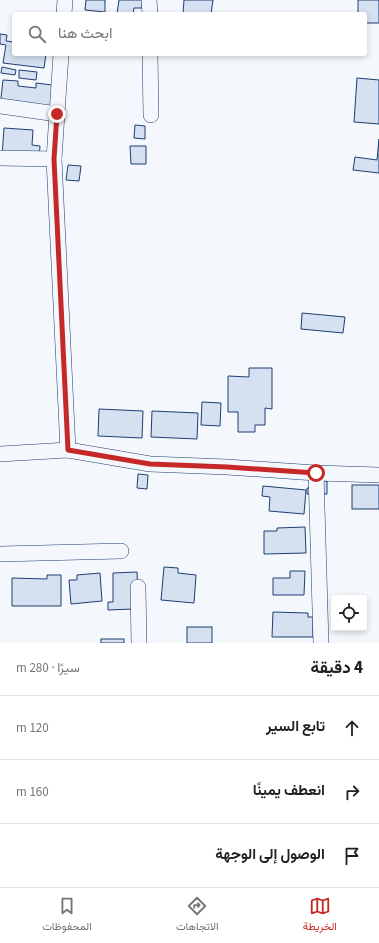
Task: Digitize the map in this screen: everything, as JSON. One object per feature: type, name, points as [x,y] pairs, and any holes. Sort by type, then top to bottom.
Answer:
[{"type":"street","points":[[149,0],[150,12]]},
{"type":"street","points":[[61,56],[54,159],[68,450]]},
{"type":"street","points":[[150,56],[151,115]]},
{"type":"street","points":[[0,106],[57,114]]},
{"type":"street","points":[[0,158],[54,159]]},
{"type":"street","points":[[0,454],[68,450],[150,464],[379,475]]},
{"type":"street","points":[[316,473],[321,643]]},
{"type":"street","points":[[0,554],[121,551]]},
{"type":"street","points":[[138,587],[139,643]]},
{"type":"building","points":[[86,0],[105,0],[105,12],[85,10]]},
{"type":"building","points":[[119,0],[142,0],[142,8],[134,8],[133,12],[117,12]]},
{"type":"building","points":[[184,0],[213,0],[211,12],[183,12]]},
{"type":"building","points":[[358,0],[379,0],[379,23],[367,23],[367,12],[358,12]]},
{"type":"building","points":[[0,34],[7,35],[6,41],[12,42],[12,56],[46,56],[44,68],[3,63],[6,45],[0,44]]},
{"type":"building","points":[[2,67],[16,70],[15,75],[1,73]]},
{"type":"building","points":[[19,70],[37,72],[36,80],[19,78]]},
{"type":"building","points":[[357,78],[379,80],[379,124],[354,122]]},
{"type":"building","points":[[3,80],[18,81],[18,86],[36,88],[36,83],[52,85],[50,111],[0,107]]},
{"type":"building","points":[[135,125],[145,126],[145,139],[134,138]]},
{"type":"building","points":[[4,128],[33,130],[32,145],[40,146],[39,159],[2,157]]},
{"type":"building","points":[[379,139],[379,173],[353,170],[355,157],[377,160]]},
{"type":"building","points":[[130,146],[146,146],[146,164],[131,164]]},
{"type":"building","points":[[68,165],[81,166],[79,181],[66,180]]},
{"type":"building","points":[[302,313],[345,317],[343,333],[301,329]]},
{"type":"building","points":[[249,368],[272,368],[272,409],[265,408],[265,425],[255,425],[255,432],[238,432],[238,412],[228,412],[228,376],[249,377]]},
{"type":"building","points":[[202,402],[221,403],[220,426],[201,425]]},
{"type":"building","points":[[99,409],[143,411],[142,438],[98,436]]},
{"type":"building","points":[[152,411],[198,413],[197,439],[151,437]]},
{"type":"building","points":[[138,474],[148,475],[147,489],[137,488]]},
{"type":"building","points":[[321,481],[327,481],[327,494],[307,494],[307,488],[320,488]]},
{"type":"building","points":[[352,485],[379,485],[379,509],[352,509]]},
{"type":"building","points":[[263,486],[306,490],[304,514],[269,511],[270,497],[262,496]]},
{"type":"building","points":[[305,527],[306,553],[264,554],[264,531],[277,531],[277,528]]},
{"type":"building","points":[[164,567],[178,568],[178,573],[196,575],[194,603],[161,600]]},
{"type":"building","points":[[290,571],[305,571],[304,595],[273,595],[273,578],[290,578]]},
{"type":"building","points":[[137,572],[138,598],[133,609],[108,610],[108,602],[113,602],[113,573]]},
{"type":"building","points":[[100,573],[102,601],[71,604],[69,580],[77,580],[77,575]]},
{"type":"building","points":[[47,575],[61,575],[61,606],[12,606],[12,578],[47,579]]},
{"type":"building","points":[[273,612],[308,613],[308,617],[313,617],[313,637],[272,637]]},
{"type":"building","points":[[187,627],[212,627],[212,643],[187,643]]},
{"type":"building","points":[[101,639],[124,639],[124,643],[101,643]]},
{"type":"route","points":[[57,114],[54,159],[68,450],[150,464],[316,473]]}]
